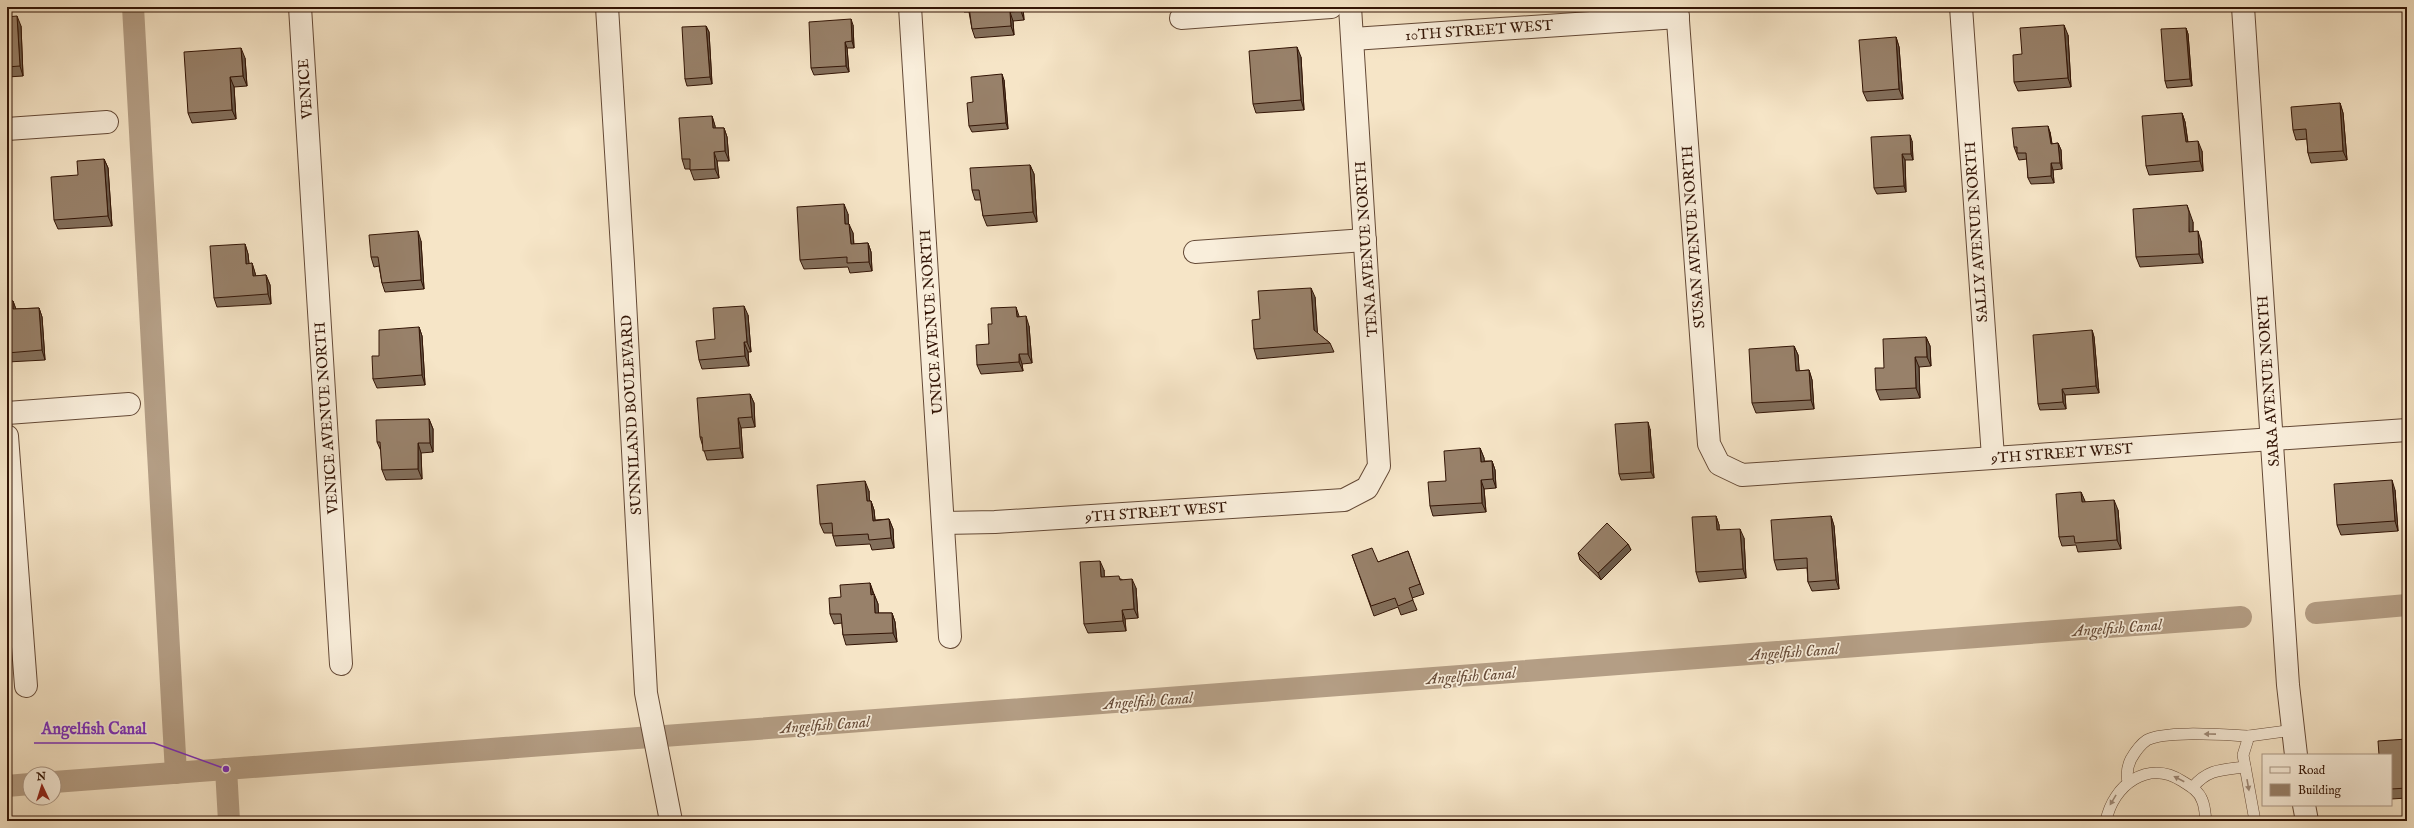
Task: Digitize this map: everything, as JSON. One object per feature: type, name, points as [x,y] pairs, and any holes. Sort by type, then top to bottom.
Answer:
[{"type":"street","name":"VENICE","points":[[300,7],[310,172]]},
{"type":"street","name":"SUNNILAND BOULEVARD","points":[[607,7],[624,264],[646,694],[671,821]]},
{"type":"street","name":"UNICE AVENUE NORTH","points":[[910,7],[950,637]]},
{"type":"street","points":[[1182,18],[1331,7]]},
{"type":"street","name":"TENA AVENUE NORTH","points":[[1350,7],[1379,466],[1367,488]]},
{"type":"street","name":"SALLY AVENUE NORTH","points":[[1961,7],[1992,457]]},
{"type":"street","name":"SARA AVENUE NORTH","points":[[2243,7],[2272,438],[2296,754]]},
{"type":"street","name":"10TH STREET WEST","points":[[1353,39],[1677,12]]},
{"type":"street","name":"SUSAN AVENUE NORTH","points":[[1677,12],[1702,372],[1709,444],[1719,464]]},
{"type":"street","points":[[7,129],[108,122]]},
{"type":"street","name":"VENICE AVENUE NORTH","points":[[310,172],[341,664]]},
{"type":"street","points":[[1195,252],[1365,240]]},
{"type":"street","points":[[7,413],[129,404]]},
{"type":"street","name":"9TH STREET WEST","points":[[1719,464],[1742,475],[2407,430]]},
{"type":"street","points":[[7,436],[26,686]]},
{"type":"street","name":"9TH STREET WEST","points":[[943,523],[995,522],[1344,500],[1367,488]]},
{"type":"street","points":[[2304,806],[2307,821]]},
{"type":"lane","points":[[2128,782],[2126,775],[2128,765],[2135,752],[2148,740],[2163,736],[2249,736],[2293,730]]},
{"type":"lane","points":[[2249,736],[2243,755],[2255,821]]},
{"type":"lane","points":[[2192,787],[2202,776],[2210,773],[2245,767]]},
{"type":"lane","points":[[2106,821],[2108,807],[2117,792],[2128,782],[2142,774],[2158,773],[2176,777],[2192,787],[2202,799],[2206,821]]},
{"type":"building","points":[[969,7],[1021,7],[1021,11],[1010,12],[1011,26],[972,29]]},
{"type":"building","points":[[17,16],[20,66],[7,67],[7,17]]},
{"type":"building","points":[[851,19],[852,41],[845,42],[846,66],[811,68],[809,22]]},
{"type":"building","points":[[2064,25],[2068,78],[2014,82],[2013,55],[2022,54],[2020,28]]},
{"type":"building","points":[[706,26],[710,77],[685,79],[682,27]]},
{"type":"building","points":[[2186,28],[2190,79],[2165,81],[2161,29]]},
{"type":"building","points":[[1896,37],[1899,89],[1863,92],[1859,40]]},
{"type":"building","points":[[1297,47],[1301,100],[1253,104],[1249,51]]},
{"type":"building","points":[[241,48],[243,76],[230,77],[232,110],[188,113],[184,52]]},
{"type":"building","points":[[1002,74],[1006,123],[969,126],[967,103],[973,102],[971,77]]},
{"type":"building","points":[[2340,103],[2343,151],[2308,153],[2306,129],[2293,130],[2291,107]]},
{"type":"building","points":[[2182,113],[2186,142],[2198,141],[2200,161],[2146,166],[2142,116]]},
{"type":"building","points":[[712,116],[713,128],[724,128],[725,151],[714,152],[715,169],[690,170],[690,159],[682,159],[679,118]]},
{"type":"building","points":[[2048,126],[2051,144],[2058,143],[2060,163],[2051,163],[2051,176],[2028,178],[2026,153],[2017,153],[2017,147],[2014,147],[2012,128]]},
{"type":"building","points":[[1910,135],[1911,154],[1902,154],[1904,186],[1874,188],[1871,137]]},
{"type":"building","points":[[104,159],[108,216],[54,220],[51,177],[78,175],[77,161]]},
{"type":"building","points":[[1030,165],[1033,212],[983,216],[979,190],[972,190],[970,168]]},
{"type":"building","points":[[844,204],[845,224],[849,224],[851,244],[868,243],[869,262],[847,263],[847,257],[800,260],[797,207]]},
{"type":"building","points":[[2187,205],[2189,212],[2189,232],[2198,231],[2199,254],[2136,257],[2133,209]]},
{"type":"building","points":[[418,231],[421,280],[382,283],[378,257],[371,257],[369,235]]},
{"type":"building","points":[[245,244],[246,264],[252,263],[253,276],[266,275],[268,294],[214,298],[210,246]]},
{"type":"building","points":[[1311,288],[1314,330],[1330,343],[1254,349],[1252,320],[1260,319],[1258,291]]},
{"type":"building","points":[[7,301],[13,301],[13,309],[39,308],[42,350],[7,353]]},
{"type":"building","points":[[744,306],[747,342],[744,342],[745,356],[699,360],[696,341],[715,339],[713,308]]},
{"type":"building","points":[[1016,307],[1017,317],[1026,316],[1028,354],[1019,354],[1019,362],[977,365],[976,345],[989,344],[988,324],[992,324],[991,308]]},
{"type":"building","points":[[419,327],[422,375],[373,379],[372,356],[379,356],[379,330]]},
{"type":"building","points":[[2092,330],[2096,386],[2062,389],[2063,402],[2038,404],[2033,335]]},
{"type":"building","points":[[1926,337],[1927,357],[1915,357],[1916,388],[1876,390],[1875,368],[1884,368],[1883,339]]},
{"type":"building","points":[[1794,346],[1796,371],[1809,370],[1811,400],[1752,403],[1749,349]]},
{"type":"building","points":[[750,394],[752,417],[738,418],[740,448],[703,451],[702,437],[700,437],[697,398]]},
{"type":"building","points":[[429,419],[430,443],[418,443],[418,469],[382,470],[380,442],[377,442],[376,420]]},
{"type":"building","points":[[1648,422],[1651,472],[1619,474],[1615,424]]},
{"type":"building","points":[[1480,448],[1481,462],[1492,461],[1493,479],[1481,480],[1482,503],[1430,506],[1428,482],[1446,481],[1444,451]]},
{"type":"building","points":[[2392,480],[2395,521],[2337,525],[2334,484]]},
{"type":"building","points":[[865,481],[867,501],[871,501],[873,521],[889,519],[891,538],[869,540],[868,534],[833,536],[832,523],[820,524],[817,485]]},
{"type":"building","points":[[2081,492],[2082,502],[2114,500],[2117,540],[2075,543],[2074,536],[2059,537],[2056,494]]},
{"type":"building","points":[[1716,516],[1717,530],[1740,529],[1743,569],[1696,572],[1692,517]]},
{"type":"building","points":[[1831,516],[1836,580],[1808,582],[1807,558],[1774,560],[1771,520]]},
{"type":"building","points":[[1607,523],[1628,544],[1598,573],[1578,553]]},
{"type":"building","points":[[1372,548],[1378,562],[1408,551],[1420,584],[1409,588],[1413,600],[1398,606],[1395,598],[1371,606],[1352,555]]},
{"type":"building","points":[[1100,561],[1101,577],[1119,576],[1120,580],[1132,579],[1134,609],[1122,610],[1123,621],[1084,624],[1080,562]]},
{"type":"building","points":[[870,583],[871,595],[874,594],[875,613],[892,613],[893,633],[843,635],[841,614],[830,614],[829,598],[841,597],[840,585]]},
{"type":"building","points":[[2407,739],[2407,788],[2392,789],[2392,754],[2379,754],[2378,741]]},
{"type":"waterway","points":[[133,7],[176,773]]},
{"type":"waterway","name":"Angelfish Canal","points":[[2316,613],[2407,605]]},
{"type":"waterway","name":"Angelfish Canal","points":[[62,781],[2241,617]]},
{"type":"waterway","points":[[226,769],[229,821]]},
{"type":"waterway","name":"Angelfish Canal","points":[[7,786],[22,785]]},
{"type":"place","name":"Angelfish Canal","points":[[226,769]]}]
